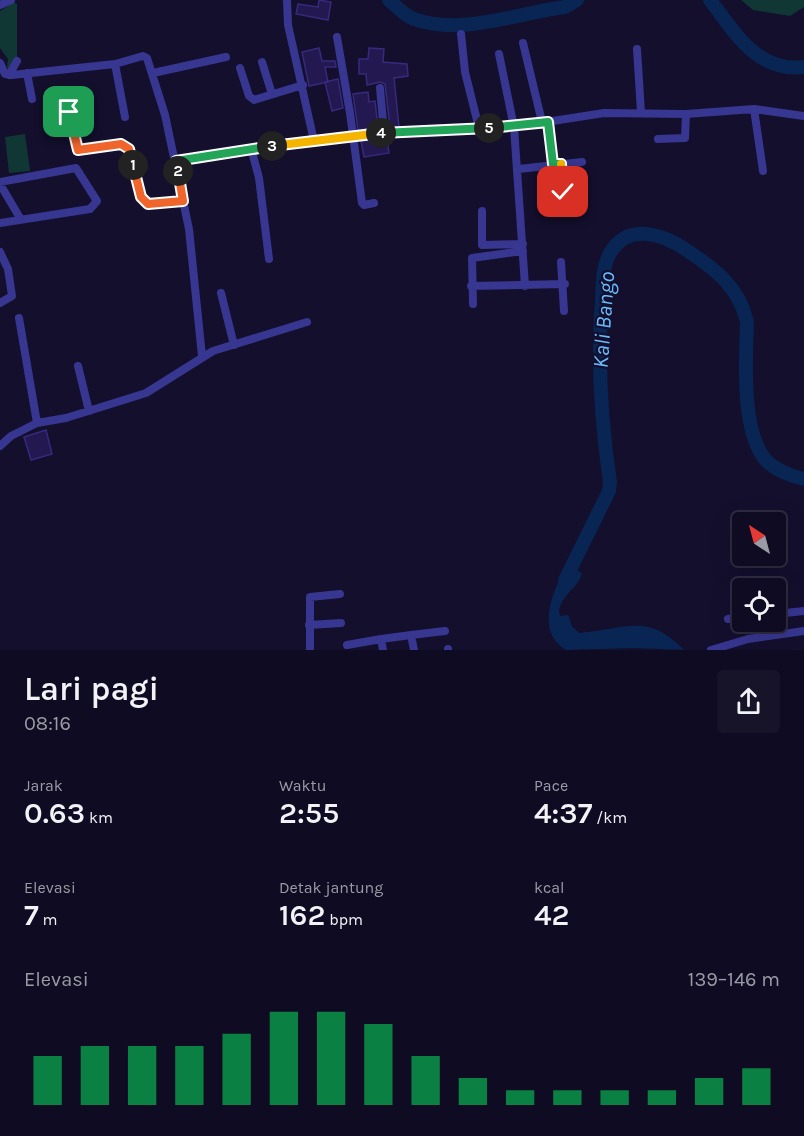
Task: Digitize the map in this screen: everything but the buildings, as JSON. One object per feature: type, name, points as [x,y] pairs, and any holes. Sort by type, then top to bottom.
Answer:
[{"type":"street","points":[[0,5],[11,0]]},
{"type":"street","points":[[287,0],[288,25],[314,141]]},
{"type":"street","points":[[461,34],[465,72],[479,128]]},
{"type":"street","points":[[337,37],[362,203],[364,205],[374,203]]},
{"type":"street","points":[[523,43],[563,192]]},
{"type":"street","points":[[637,49],[641,112]]},
{"type":"street","points":[[499,54],[514,127],[519,169],[525,286]]},
{"type":"street","points":[[0,63],[5,74],[9,75],[115,64],[145,56],[153,73],[176,161],[193,260],[202,356]]},
{"type":"street","points":[[153,73],[226,57]]},
{"type":"street","points":[[9,75],[17,61]]},
{"type":"street","points":[[262,62],[272,94]]},
{"type":"street","points":[[115,64],[125,117]]},
{"type":"street","points":[[240,68],[252,100],[303,85]]},
{"type":"street","points":[[27,73],[32,99]]},
{"type":"street","points":[[380,88],[384,133]]},
{"type":"street","points":[[176,161],[251,148],[384,133],[514,127],[604,113],[686,114],[754,109],[804,116]]},
{"type":"street","points":[[754,109],[763,171]]},
{"type":"street","points":[[69,112],[77,153],[124,145],[130,152],[144,203],[183,201]]},
{"type":"street","points":[[658,139],[685,138],[686,114]]},
{"type":"street","points":[[251,148],[259,178],[268,259]]},
{"type":"street","points":[[519,169],[582,162]]},
{"type":"street","points":[[0,223],[20,218],[90,209],[96,205],[97,198],[76,168],[0,183],[20,218]]},
{"type":"street","points":[[0,204],[9,199]]},
{"type":"street","points":[[482,211],[482,245],[523,248]]},
{"type":"street","points":[[473,304],[471,260],[475,256],[523,248]]},
{"type":"street","points":[[0,252],[8,269],[12,296],[0,303]]},
{"type":"street","points":[[561,261],[564,310]]},
{"type":"street","points":[[471,286],[564,284]]},
{"type":"street","points":[[221,293],[234,345]]},
{"type":"street","points":[[19,318],[37,423]]},
{"type":"street","points":[[0,446],[10,436],[37,423],[89,411],[146,393],[202,356],[307,322]]},
{"type":"street","points":[[78,366],[89,411]]},
{"type":"street","points":[[310,650],[310,597],[340,594]]},
{"type":"street","points":[[786,613],[804,611]]},
{"type":"street","points":[[728,619],[732,618]]},
{"type":"street","points":[[309,625],[341,623]]},
{"type":"street","points":[[711,650],[748,639],[804,631]]},
{"type":"street","points":[[347,645],[445,632]]},
{"type":"street","points":[[411,635],[414,650]]},
{"type":"street","points":[[381,639],[383,650]]},
{"type":"green space","points":[[741,0],[804,0],[804,7],[790,16],[753,10]]},
{"type":"green space","points":[[14,2],[17,4],[17,59],[10,71],[7,67],[8,59],[0,48],[0,11]]},
{"type":"green space","points":[[25,134],[30,171],[9,173],[5,137]]},
{"type":"water","points":[[569,562],[582,574],[577,584],[563,600],[559,611],[560,616],[568,615],[572,626],[579,633],[623,627],[647,627],[671,638],[684,650],[633,648],[566,650],[556,641],[549,620],[553,595]]},
{"type":"waterway","name":"Kali Bango","points":[[389,0],[414,19],[432,24],[451,25],[490,22],[565,7],[577,0]]},
{"type":"waterway","name":"Kali Bango","points":[[710,0],[738,37],[760,57],[773,64],[804,67]]},
{"type":"waterway","name":"Kali Bango","points":[[565,580],[609,491],[600,369],[603,283],[605,265],[609,255],[625,238],[635,234],[646,234],[668,240],[708,265],[732,289],[747,322],[746,392],[748,411],[757,445],[764,458],[772,466],[804,479]]},
{"type":"route","points":[[69,112],[78,150],[121,144],[129,149],[141,197],[144,203],[148,204],[183,201],[176,161],[251,148],[372,134],[427,129],[514,127],[542,122],[548,122],[553,164],[562,164],[563,192]]}]
